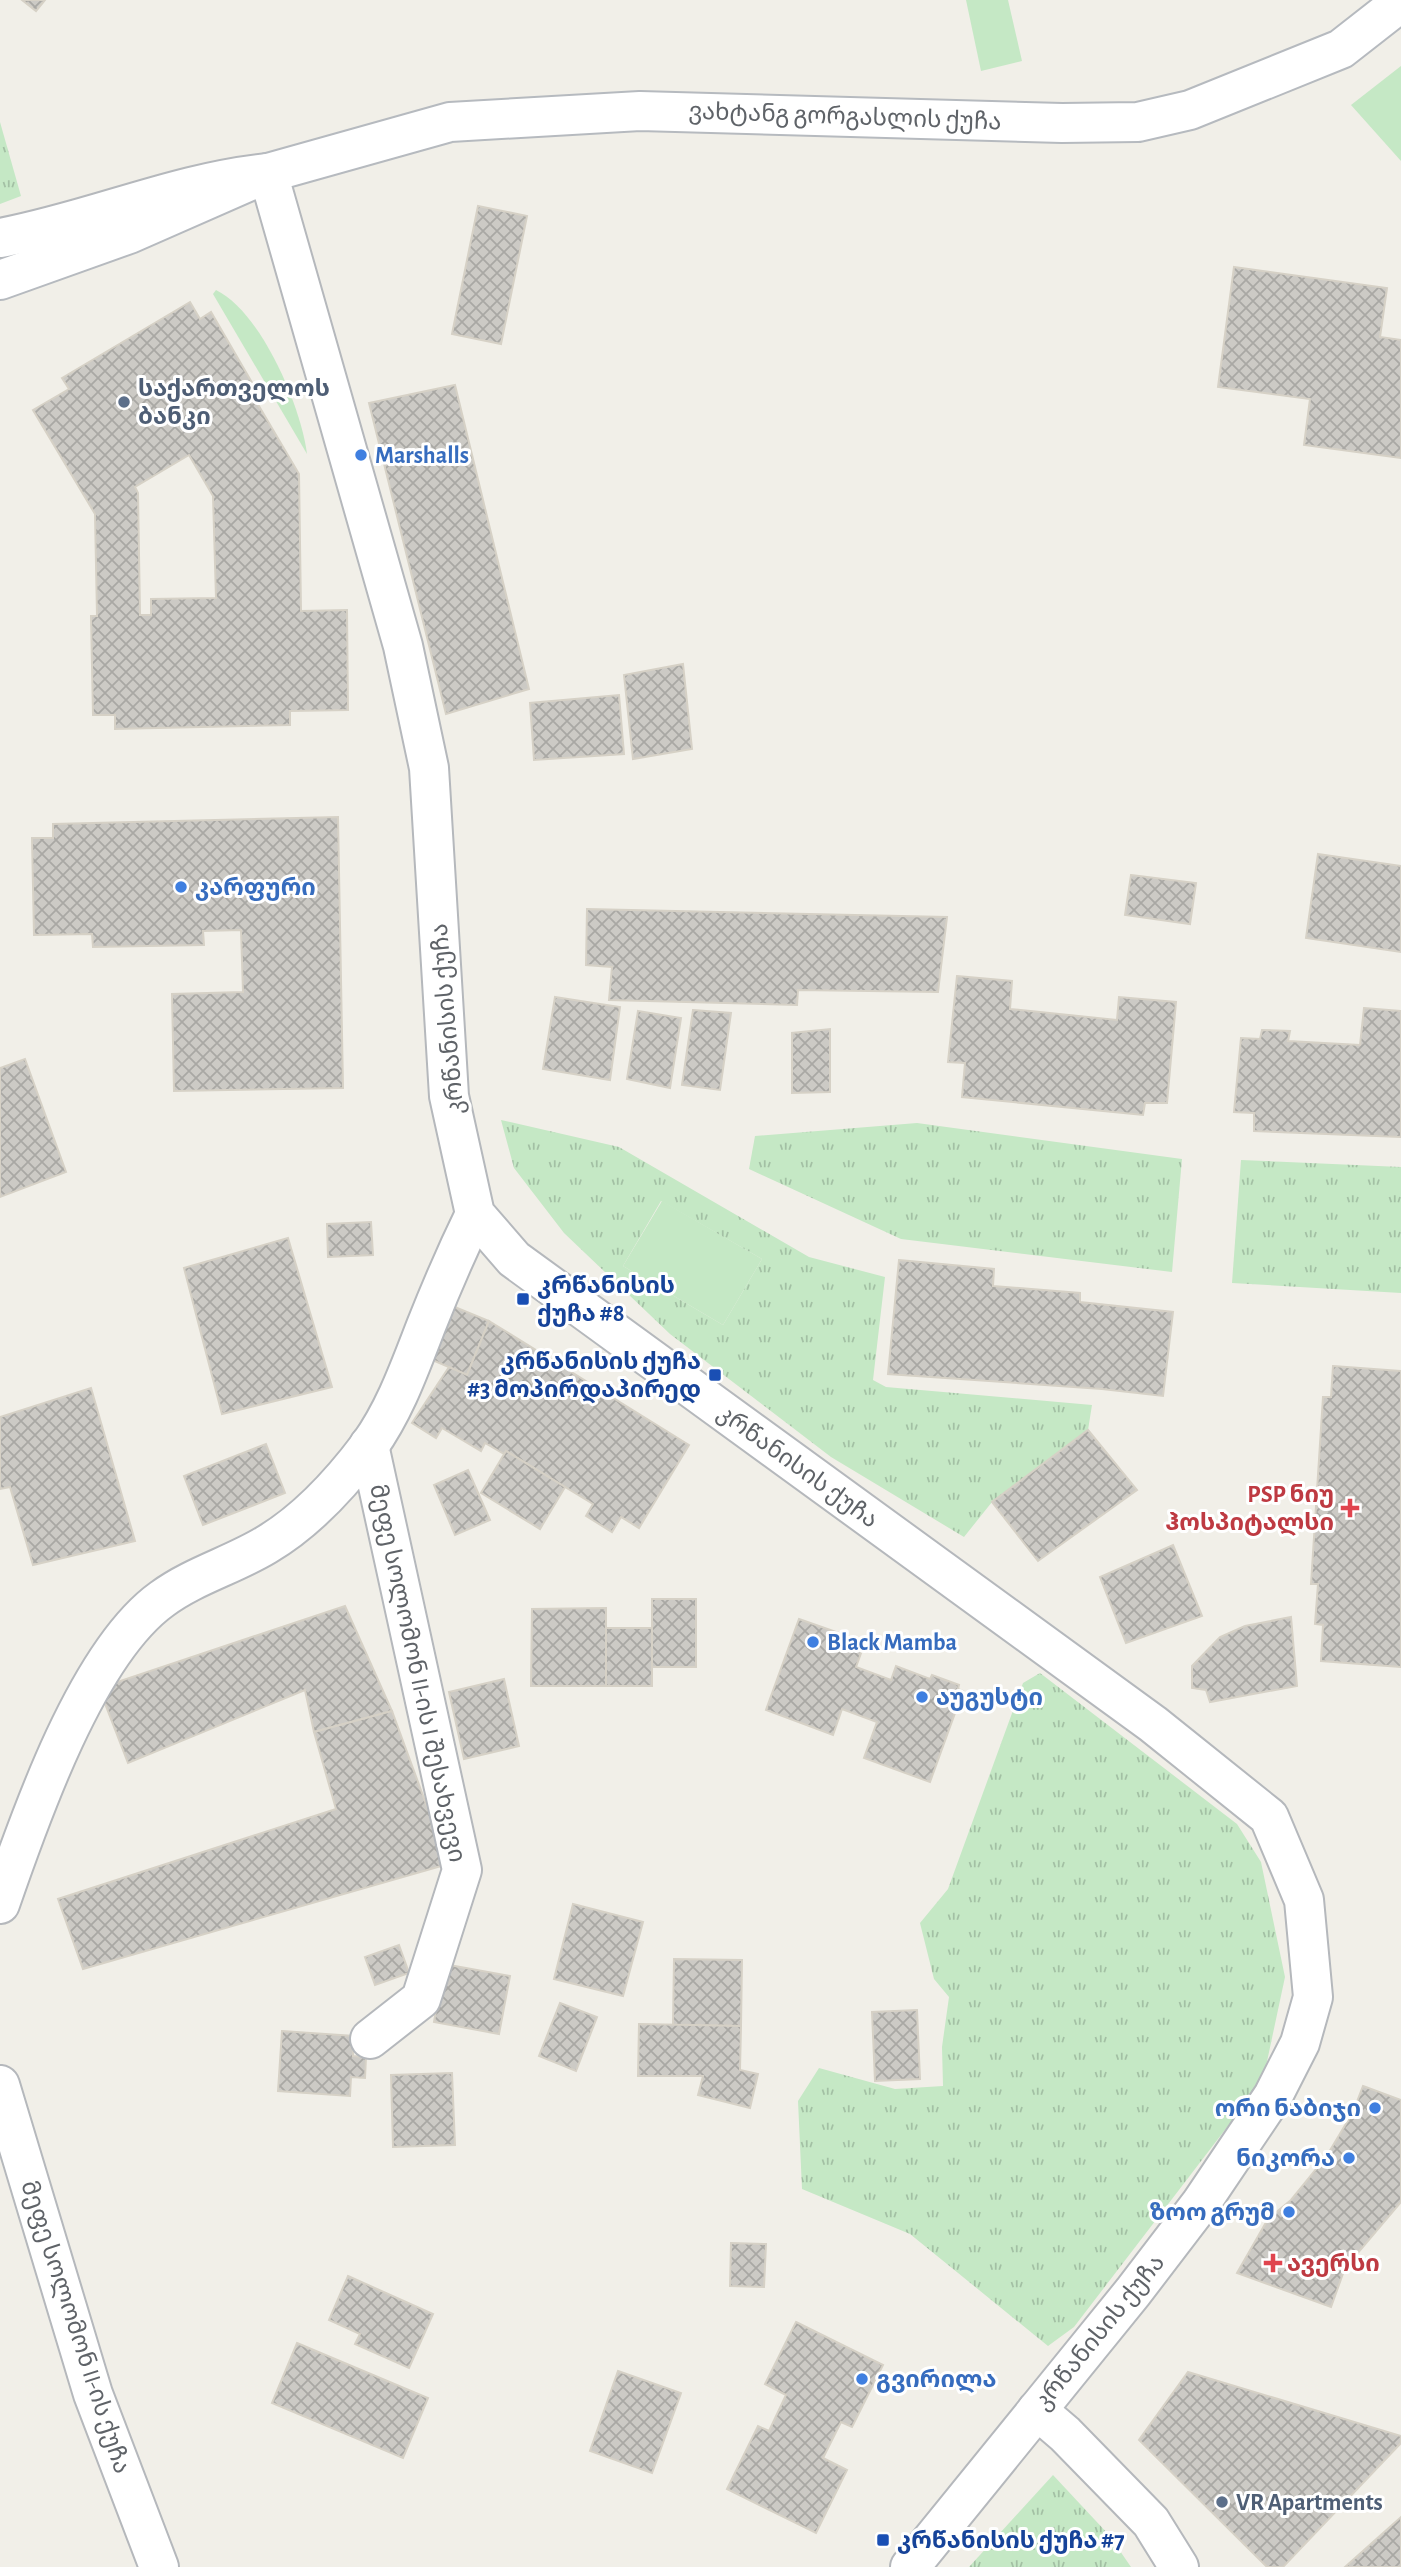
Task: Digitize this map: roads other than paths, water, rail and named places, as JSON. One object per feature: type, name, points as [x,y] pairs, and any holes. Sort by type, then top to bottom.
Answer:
[{"type":"street","name":"ვახტანგ გორგასლის ქუჩა","points":[[0,280],[129,234],[268,173],[450,122],[640,111],[1062,122],[1138,121],[1190,110],[1341,49],[1401,2]]},
{"type":"street","name":"ვახტანგ გორგასლის ქუჩა","points":[[0,238],[75,222],[226,177],[268,173]]},
{"type":"street","name":"კრწანისის ქუჩა","points":[[268,173],[403,646],[429,768],[449,1096],[475,1214],[514,1259],[1153,1724],[1269,1817],[1304,1900],[1314,1997],[1300,2043],[1273,2096],[1201,2203],[910,2567]]},
{"type":"street","points":[[0,1904],[28,1822],[88,1694],[119,1640],[163,1598],[268,1544],[318,1503],[369,1445],[397,1398],[475,1214]]},
{"type":"street","name":"მეფე სოლომონ II-ის I შესახვევი","points":[[369,1445],[462,1870],[421,1998],[370,2039]]},
{"type":"street","name":"მეფე სოლომონ II-ის ქუჩა","points":[[0,2085],[93,2395],[159,2567]]},
{"type":"street","points":[[1037,2410],[1152,2522],[1179,2567]]},
{"type":"place","name":"საქართველოს ბანკი","points":[[124,402]]},
{"type":"place","name":"Marshalls","points":[[361,455]]},
{"type":"place","name":"კარფური","points":[[181,887]]},
{"type":"place","name":"კრწანისის ქუჩა #8","points":[[523,1299]]},
{"type":"place","name":"კრწანისის ქუჩა #3 მოპირდაპირედ","points":[[715,1375]]},
{"type":"place","name":"PSP ნიუ ჰოსპიტალსი","points":[[1350,1508]]},
{"type":"place","name":"Black Mamba","points":[[813,1642]]},
{"type":"place","name":"აუგუსტი","points":[[922,1697]]},
{"type":"place","name":"ორი ნაბიჯი","points":[[1375,2108]]},
{"type":"place","name":"ნიკორა","points":[[1349,2158]]},
{"type":"place","name":"ზოო გრუმ","points":[[1289,2212]]},
{"type":"place","name":"ავერსი","points":[[1273,2263]]},
{"type":"place","name":"გვირილა","points":[[862,2379]]},
{"type":"place","name":"VR Apartments","points":[[1222,2502]]},
{"type":"place","name":"კრწანისის ქუჩა #7","points":[[883,2540]]}]
